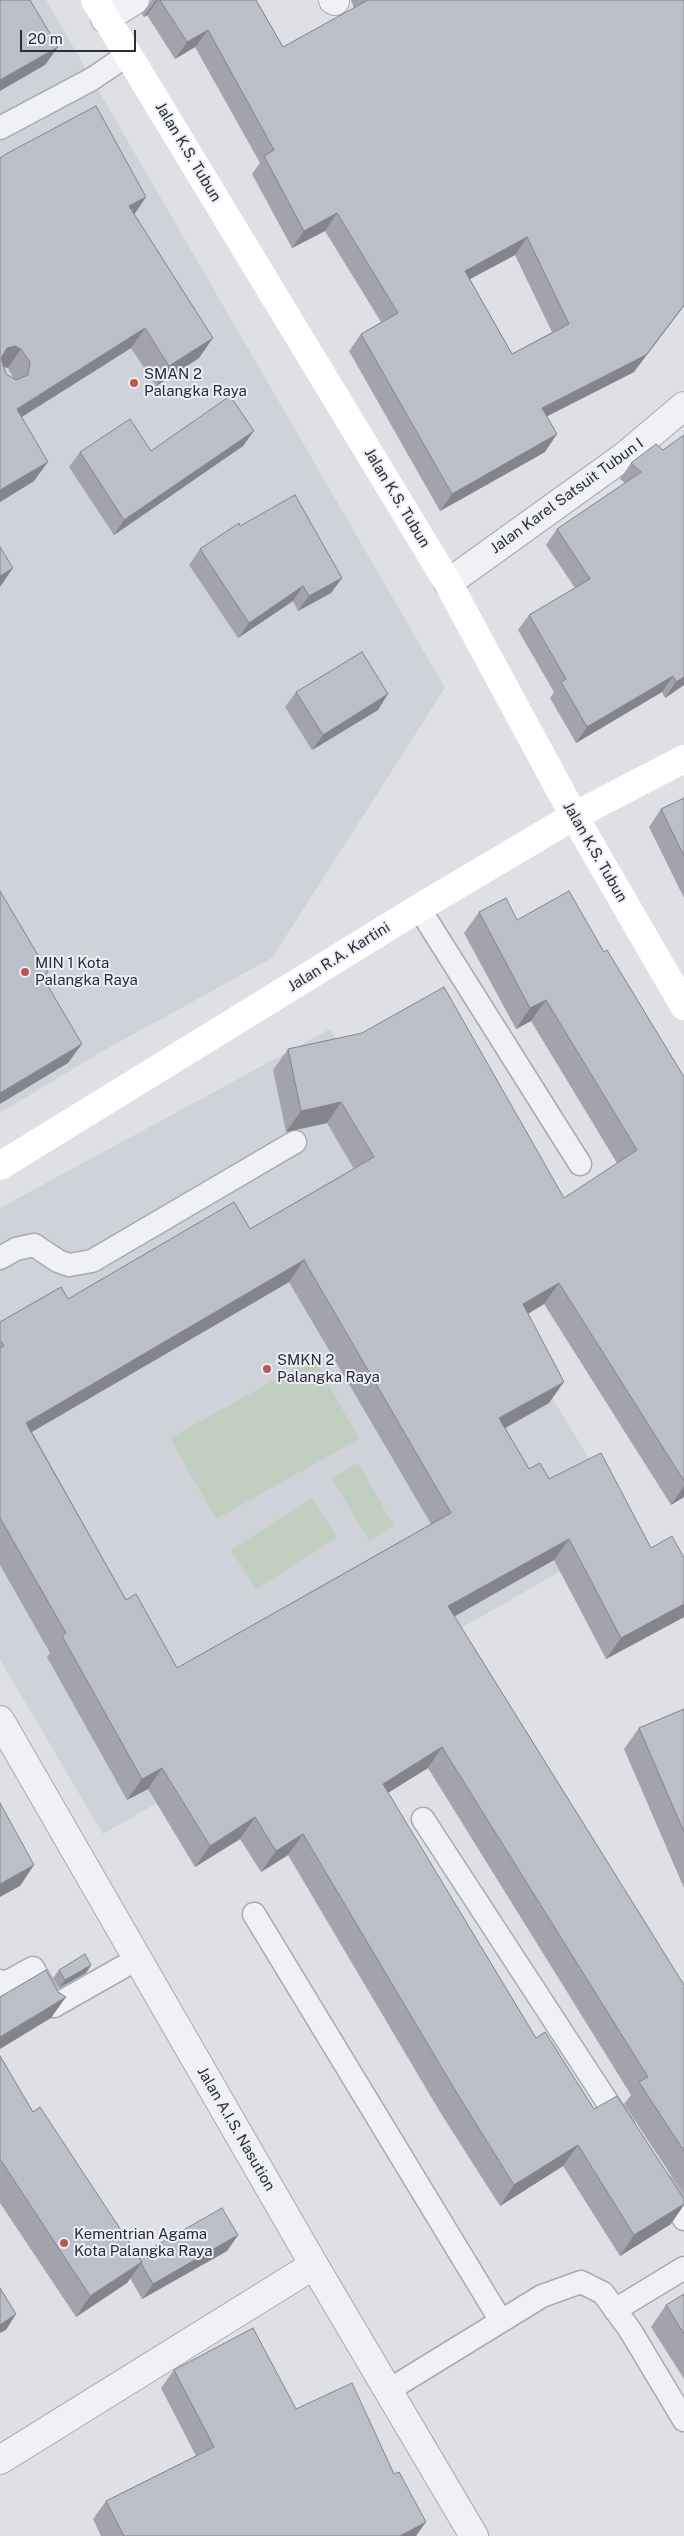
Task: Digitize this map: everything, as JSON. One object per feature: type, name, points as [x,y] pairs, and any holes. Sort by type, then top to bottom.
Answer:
[{"type":"street","points":[[100,10],[135,0]]},
{"type":"street","name":"Jalan K.S. Tubun","points":[[100,10],[129,54],[448,583],[574,816],[684,1006]]},
{"type":"street","name":"Jalan Karel Satsuit Tubun I","points":[[448,583],[626,455],[684,406]]},
{"type":"street","name":"Jalan R.A. Kartini","points":[[0,1166],[419,908],[574,816],[684,759]]},
{"type":"street","name":"Jalan A.I.S. Nasution","points":[[0,1720],[314,2265],[474,2536]]},
{"type":"street","points":[[0,2460],[314,2265]]},
{"type":"lane","points":[[0,128],[92,79],[129,54]]},
{"type":"lane","points":[[419,908],[580,1164]]},
{"type":"lane","points":[[0,1258],[16,1249],[34,1246],[58,1261],[69,1265],[92,1261],[295,1142]]},
{"type":"lane","points":[[423,1819],[635,2144]]},
{"type":"lane","points":[[254,1914],[501,2321]]},
{"type":"lane","points":[[1,1984],[33,1968],[54,2006],[137,1959]]},
{"type":"lane","points":[[651,2169],[684,2218]]},
{"type":"lane","points":[[615,2310],[684,2268]]},
{"type":"lane","points":[[389,2390],[542,2296],[581,2282],[604,2294],[684,2420]]},
{"type":"shaded area","name":"SMAN 2 Palangka Raya","points":[[0,0],[46,0],[445,688],[272,958],[99,1053],[0,1113]]},
{"type":"shaded area","name":"SMKN 2 Palangka Raya","points":[[330,1029],[632,1530],[103,1834],[0,1660],[0,1208]]},
{"type":"green space","points":[[314,1358],[359,1439],[216,1519],[170,1438]]},
{"type":"green space","points":[[358,1463],[394,1526],[369,1541],[332,1478]]},
{"type":"green space","points":[[312,1498],[337,1538],[256,1589],[231,1550]]},
{"type":"building","points":[[0,0],[30,0],[58,47],[0,80]]},
{"type":"building","points":[[160,0],[256,0],[283,47],[368,0],[684,0],[684,305],[646,355],[542,408],[557,434],[452,494],[361,334],[398,313],[337,213],[304,231],[264,156],[274,150],[208,30],[187,42]],"holes":[[[527,237],[569,324],[512,354],[465,271]]]},
{"type":"building","points":[[96,106],[146,197],[129,206],[213,338],[169,366],[145,328],[17,409],[48,462],[0,490],[0,158]],"holes":[[[15,346],[21,349],[30,362],[28,375],[16,380],[6,374],[1,358],[7,348]]]},
{"type":"building","points":[[230,396],[254,431],[124,520],[80,452],[130,419],[151,451]]},
{"type":"building","points":[[684,435],[684,677],[676,682],[673,676],[587,727],[561,682],[566,679],[529,615],[590,579],[557,529],[641,472],[631,463],[656,444],[663,450]]},
{"type":"building","points":[[295,495],[342,578],[309,596],[303,586],[249,623],[200,549],[239,523],[240,526]]},
{"type":"building","points":[[0,547],[13,568],[0,576]]},
{"type":"building","points":[[362,652],[388,694],[323,735],[296,692]]},
{"type":"building","points":[[684,798],[684,856],[661,809]]},
{"type":"building","name":"MIN 1 Kota Palangka Raya","points":[[0,891],[48,972],[42,976],[82,1044],[0,1093]]},
{"type":"building","points":[[569,891],[604,952],[607,950],[684,1077],[684,1481],[559,1283],[523,1304],[564,1382],[499,1418],[529,1469],[540,1463],[549,1479],[601,1453],[651,1548],[672,1536],[684,1558],[684,1604],[621,1638],[569,1539],[448,1606],[684,1985],[684,2151],[639,2082],[648,2077],[442,1747],[383,1784],[536,2038],[545,2032],[594,2109],[617,2096],[684,2199],[684,2204],[634,2235],[578,2145],[514,2185],[455,2090],[303,1834],[276,1851],[255,1817],[210,1846],[162,1768],[142,1779],[62,1636],[66,1633],[0,1518],[0,1348],[4,1346],[0,1340],[0,1322],[61,1287],[68,1299],[234,1202],[250,1229],[374,1157],[341,1102],[301,1111],[288,1049],[362,1033],[444,987],[564,1198],[637,1150],[546,1000],[530,1008],[479,912],[506,898],[517,920]],"holes":[[[304,1260],[451,1513],[177,1668],[136,1594],[126,1600],[26,1423]]]},
{"type":"building","points":[[684,1709],[684,1832],[639,1728]]},
{"type":"building","points":[[0,1803],[34,1865],[0,1884]]},
{"type":"building","points":[[85,1954],[91,1965],[65,1980],[59,1970]]},
{"type":"building","points":[[46,1970],[58,1992],[66,1997],[0,2037],[0,1997]]},
{"type":"building","points":[[0,2056],[33,2112],[40,2107],[142,2262],[90,2296],[0,2159]]},
{"type":"building","points":[[222,2208],[238,2235],[153,2284],[138,2256]]},
{"type":"building","points":[[0,2288],[16,2314],[0,2325]]},
{"type":"building","points":[[684,2294],[684,2334],[666,2305]]},
{"type":"building","points":[[253,2328],[296,2409],[352,2383],[394,2474],[399,2472],[426,2522],[400,2536],[124,2536],[106,2501],[214,2447],[174,2370]]},
{"type":"place","name":"SMAN 2 Palangka Raya","points":[[134,383]]},
{"type":"place","name":"MIN 1 Kota Palangka Raya","points":[[25,972]]},
{"type":"place","name":"SMKN 2 Palangka Raya","points":[[267,1369]]},
{"type":"place","name":"Kementrian Agama Kota Palangka Raya","points":[[64,2243]]}]
